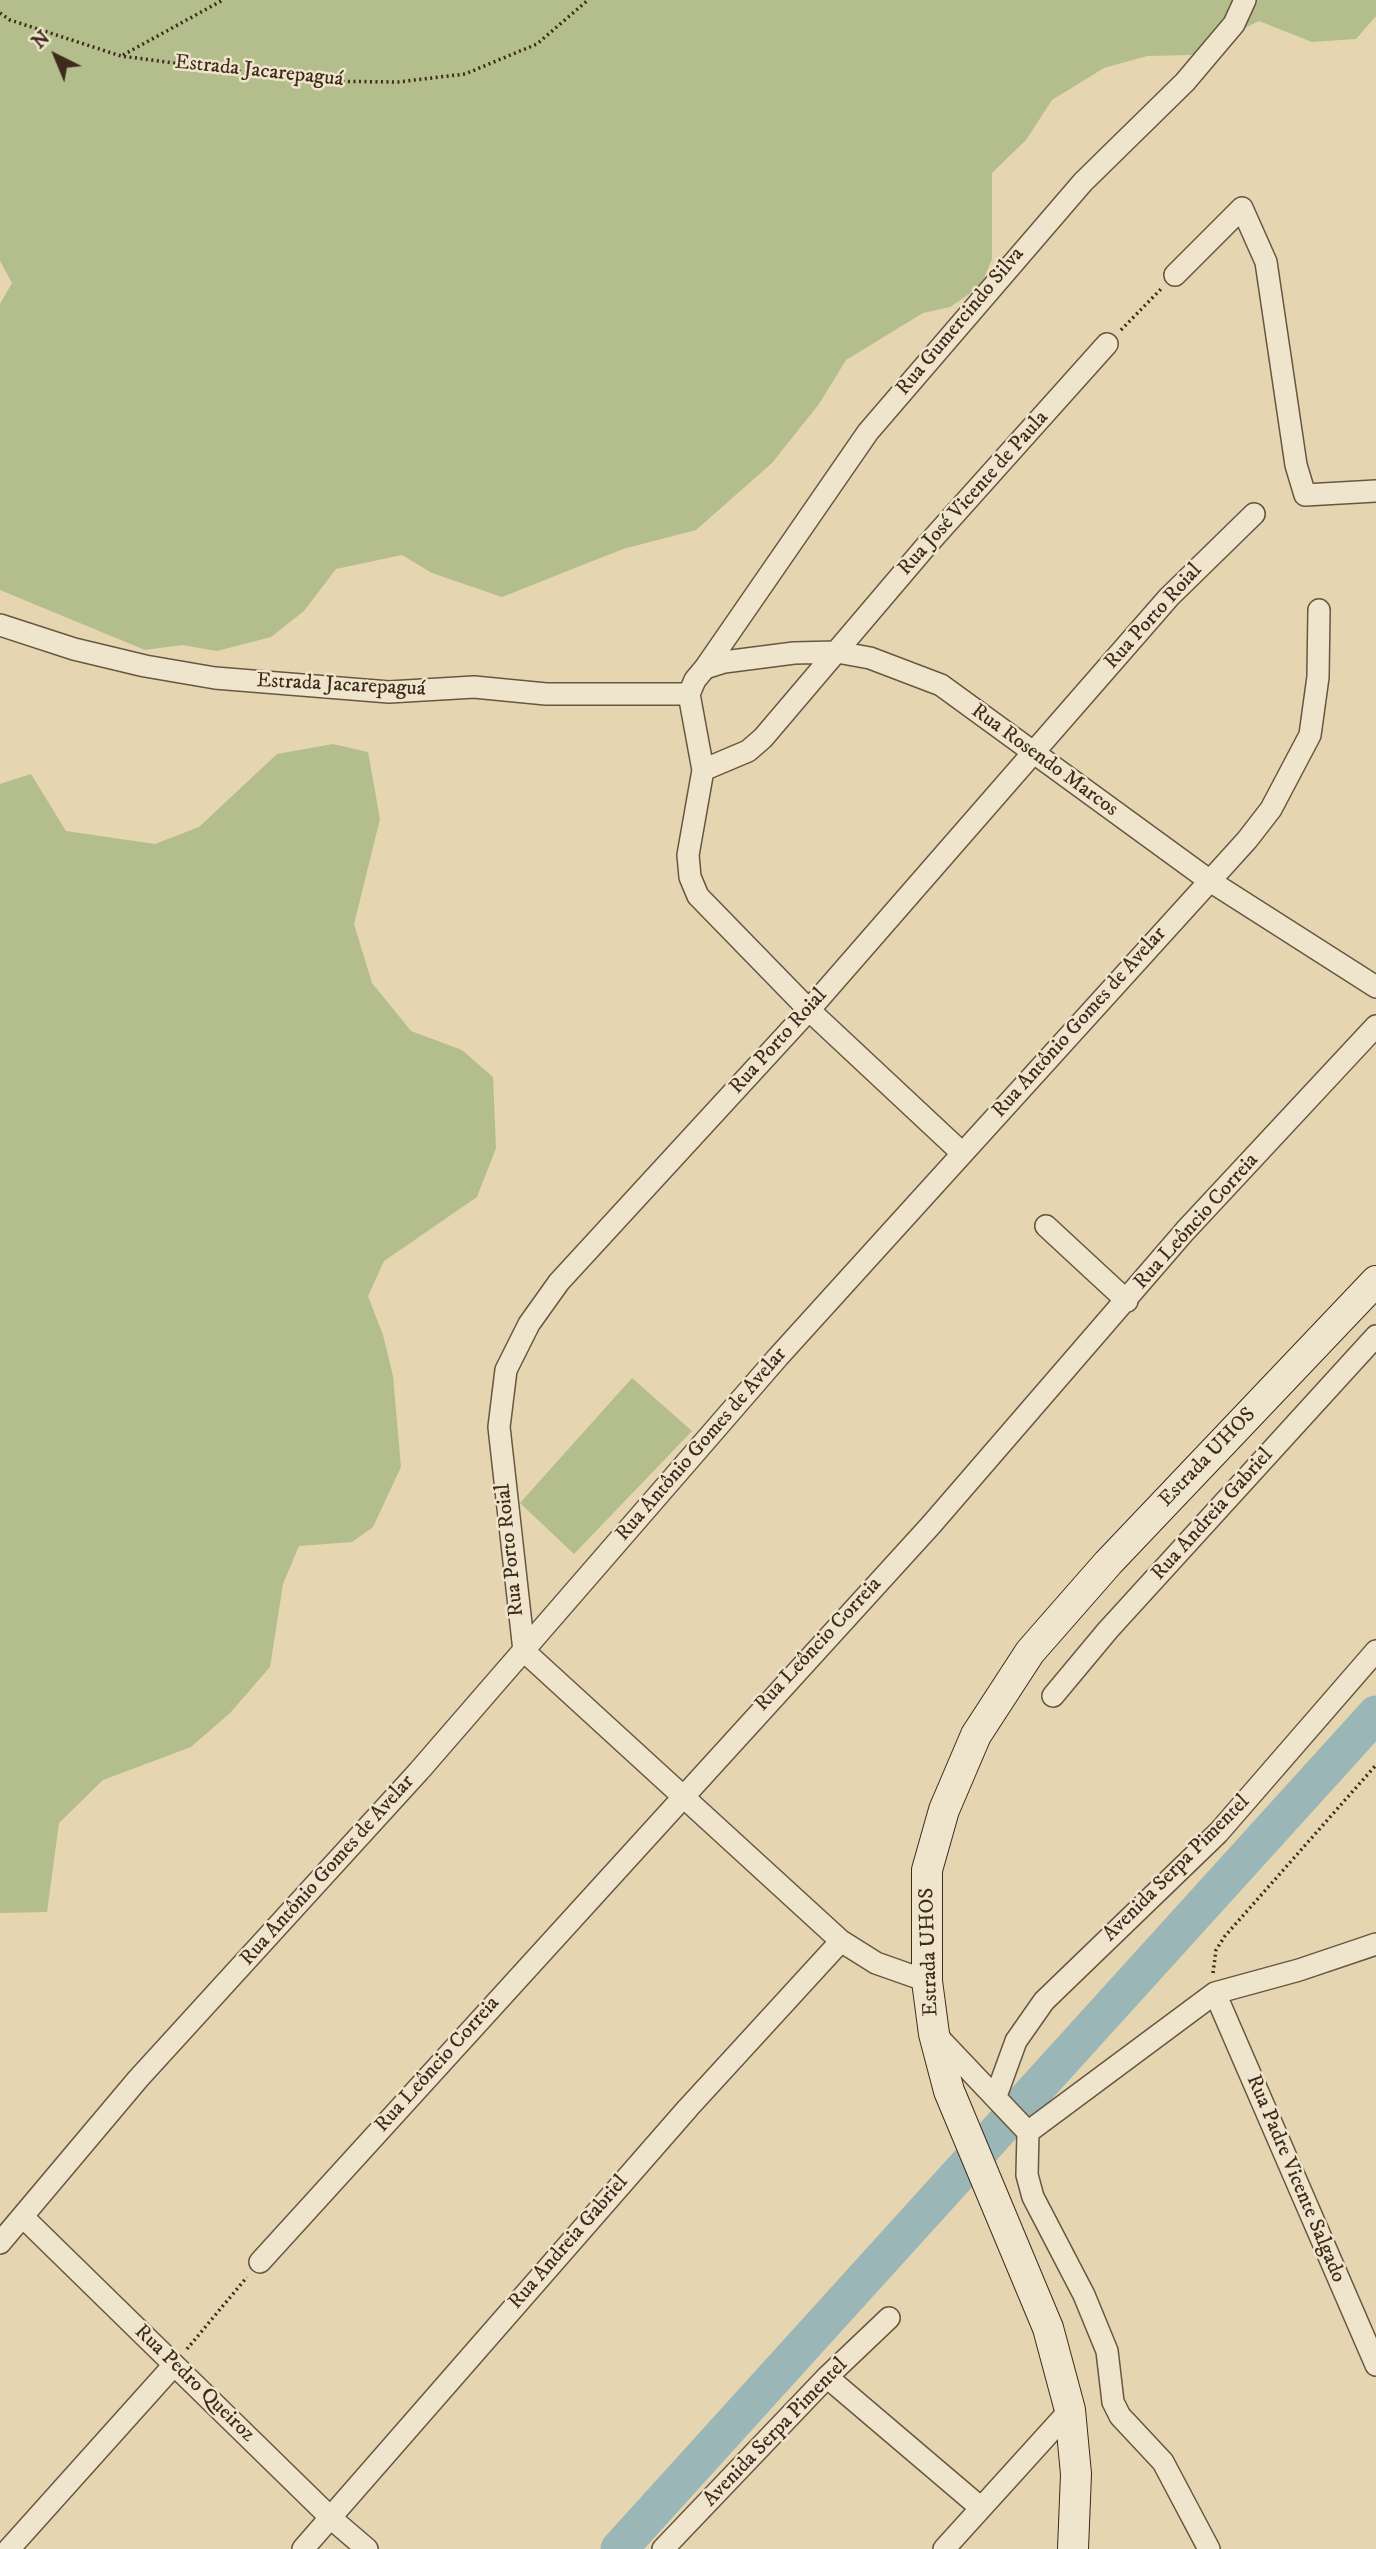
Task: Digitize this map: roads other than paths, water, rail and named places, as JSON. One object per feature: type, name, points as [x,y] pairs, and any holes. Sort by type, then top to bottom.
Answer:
[{"type":"street","name":"Rua Gumercindo Silva","points":[[705,668],[868,432],[1074,192],[1185,82],[1234,24],[1245,0]]},
{"type":"street","points":[[1175,275],[1242,208],[1266,262],[1294,451],[1305,495],[1376,491]]},
{"type":"street","name":"Rua José Vicente de Paula","points":[[703,770],[748,751],[1107,344]]},
{"type":"street","name":"Rua Porto Roial","points":[[524,1651],[499,1427],[506,1370],[529,1324],[559,1282],[809,1010],[1169,597],[1254,513]]},
{"type":"street","name":"Rua Antônio Gomes de Avelar","points":[[0,2243],[138,2079],[524,1651],[769,1368],[1210,881],[1270,809],[1310,735],[1318,677],[1319,610]]},
{"type":"street","name":"Estrada Jacarepaguá","points":[[0,625],[74,649],[145,666],[215,678],[389,692],[474,687],[546,694],[690,694]]},
{"type":"street","name":"Rua Rosendo Marcos","points":[[705,668],[794,653],[837,652],[870,658],[941,685],[1210,881],[1376,987]]},
{"type":"street","points":[[705,668],[695,680],[690,694],[703,770],[688,855],[690,877],[698,895],[809,1010],[962,1153]]},
{"type":"street","name":"Rua Leôncio Correia","points":[[260,2262],[682,1794],[930,1525],[1185,1231],[1376,1026]]},
{"type":"street","points":[[1045,1226],[1127,1301]]},
{"type":"street","name":"Estrada UHOS","points":[[1073,2549],[1076,2474],[1070,2410],[1048,2328],[961,2120],[934,2034],[927,1981],[927,1870],[944,1810],[976,1735],[1030,1652],[1108,1563],[1376,1281]]},
{"type":"street","name":"Rua Andreia Gabriel","points":[[1054,1696],[1108,1630],[1376,1336]]},
{"type":"street","points":[[524,1651],[841,1941],[876,1963],[927,1981]]},
{"type":"street","name":"Avenida Serpa Pimentel","points":[[998,2098],[1016,2040],[1044,2001],[1218,1833],[1376,1651]]},
{"type":"street","name":"Rua Andreia Gabriel","points":[[303,2549],[332,2519],[670,2128],[841,1941]]},
{"type":"street","points":[[1026,2129],[1214,1993],[1299,1970],[1376,1944]]},
{"type":"street","name":"Rua Padre Vicente Salgado","points":[[1214,1993],[1376,2365]]},
{"type":"street","points":[[934,2034],[1026,2129],[1027,2175],[1041,2218],[1084,2295],[1108,2351],[1113,2402],[1120,2416],[1163,2462],[1209,2549]]},
{"type":"street","name":"Rua Pedro Queiroz","points":[[23,2217],[332,2519],[367,2549]]},
{"type":"street","points":[[1012,2237],[1041,2218]]},
{"type":"street","name":"Avenida Serpa Pimentel","points":[[663,2549],[827,2376],[890,2318]]},
{"type":"street","points":[[9,2549],[174,2365]]},
{"type":"street","points":[[827,2376],[981,2508]]},
{"type":"street","points":[[944,2549],[1070,2410]]},
{"type":"waterway","points":[[619,2549],[1376,1714]]}]
